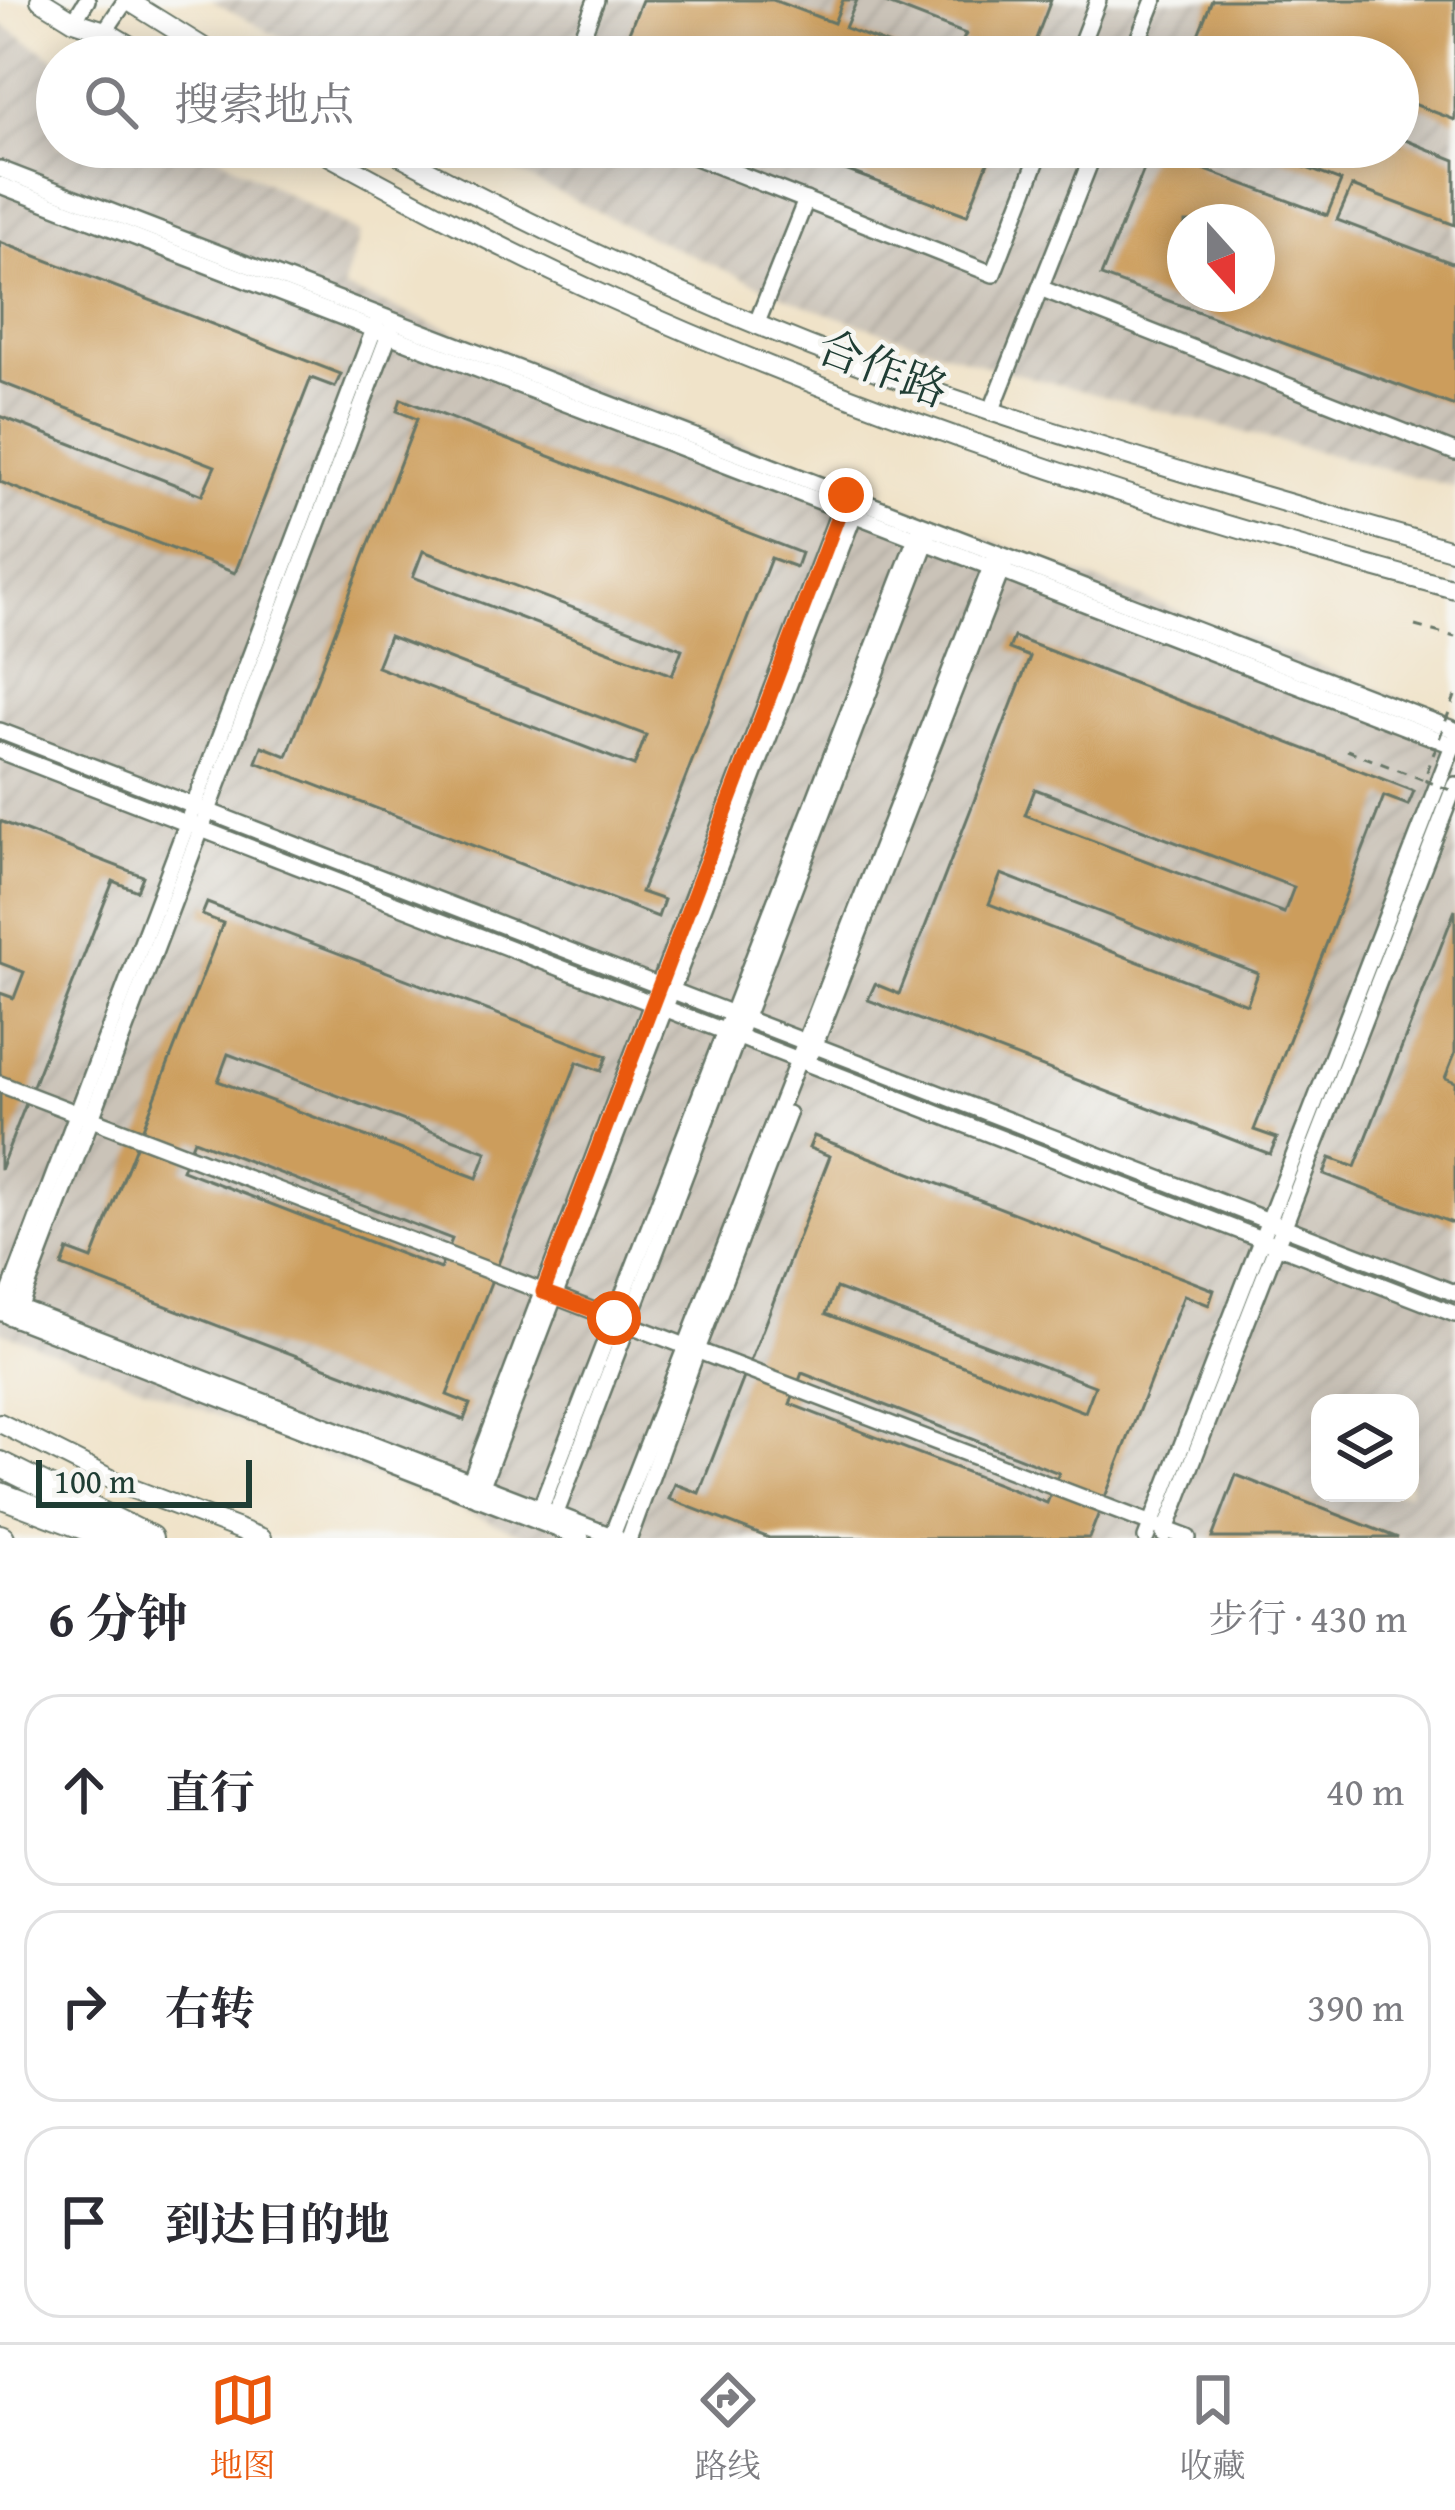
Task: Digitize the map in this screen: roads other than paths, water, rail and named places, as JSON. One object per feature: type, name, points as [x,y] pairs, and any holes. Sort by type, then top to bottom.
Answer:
[{"type":"highway","points":[[0,1464],[151,1538]]},
{"type":"highway","points":[[0,1496],[113,1538]]},
{"type":"main road","points":[[40,0],[74,21],[113,36]]},
{"type":"main road","points":[[127,0],[185,36]]},
{"type":"main road","name":"合作路","points":[[351,168],[602,295],[776,370],[980,446],[1193,517],[1455,589]]},
{"type":"main road","name":"合作路","points":[[424,168],[756,325],[991,412],[1455,551]]},
{"type":"main road","points":[[0,1423],[124,1486],[262,1538]]},
{"type":"street","points":[[74,21],[87,0]]},
{"type":"street","points":[[105,31],[127,0]]},
{"type":"street","points":[[582,36],[596,0]]},
{"type":"street","points":[[1084,36],[1099,0]]},
{"type":"street","points":[[1139,36],[1154,0]]},
{"type":"street","points":[[724,168],[993,274],[1034,168]]},
{"type":"street","points":[[991,412],[1088,168]]},
{"type":"street","points":[[0,170],[384,325],[1454,741],[1276,1224],[1156,1532]]},
{"type":"street","points":[[0,185],[384,325]]},
{"type":"street","points":[[756,325],[806,200]]},
{"type":"street","points":[[1040,288],[1455,452]]},
{"type":"street","points":[[384,325],[7,1309],[474,1490],[617,1538],[999,562]]},
{"type":"street","points":[[474,1490],[850,505]]},
{"type":"street","points":[[546,1517],[923,533]]},
{"type":"street","points":[[0,731],[1455,1293]]},
{"type":"street","points":[[0,751],[1455,1314]]},
{"type":"street","points":[[1276,1224],[1455,788]]},
{"type":"street","points":[[0,1084],[1156,1532],[1188,1538]]},
{"type":"street","points":[[546,1517],[581,1538]]}]
